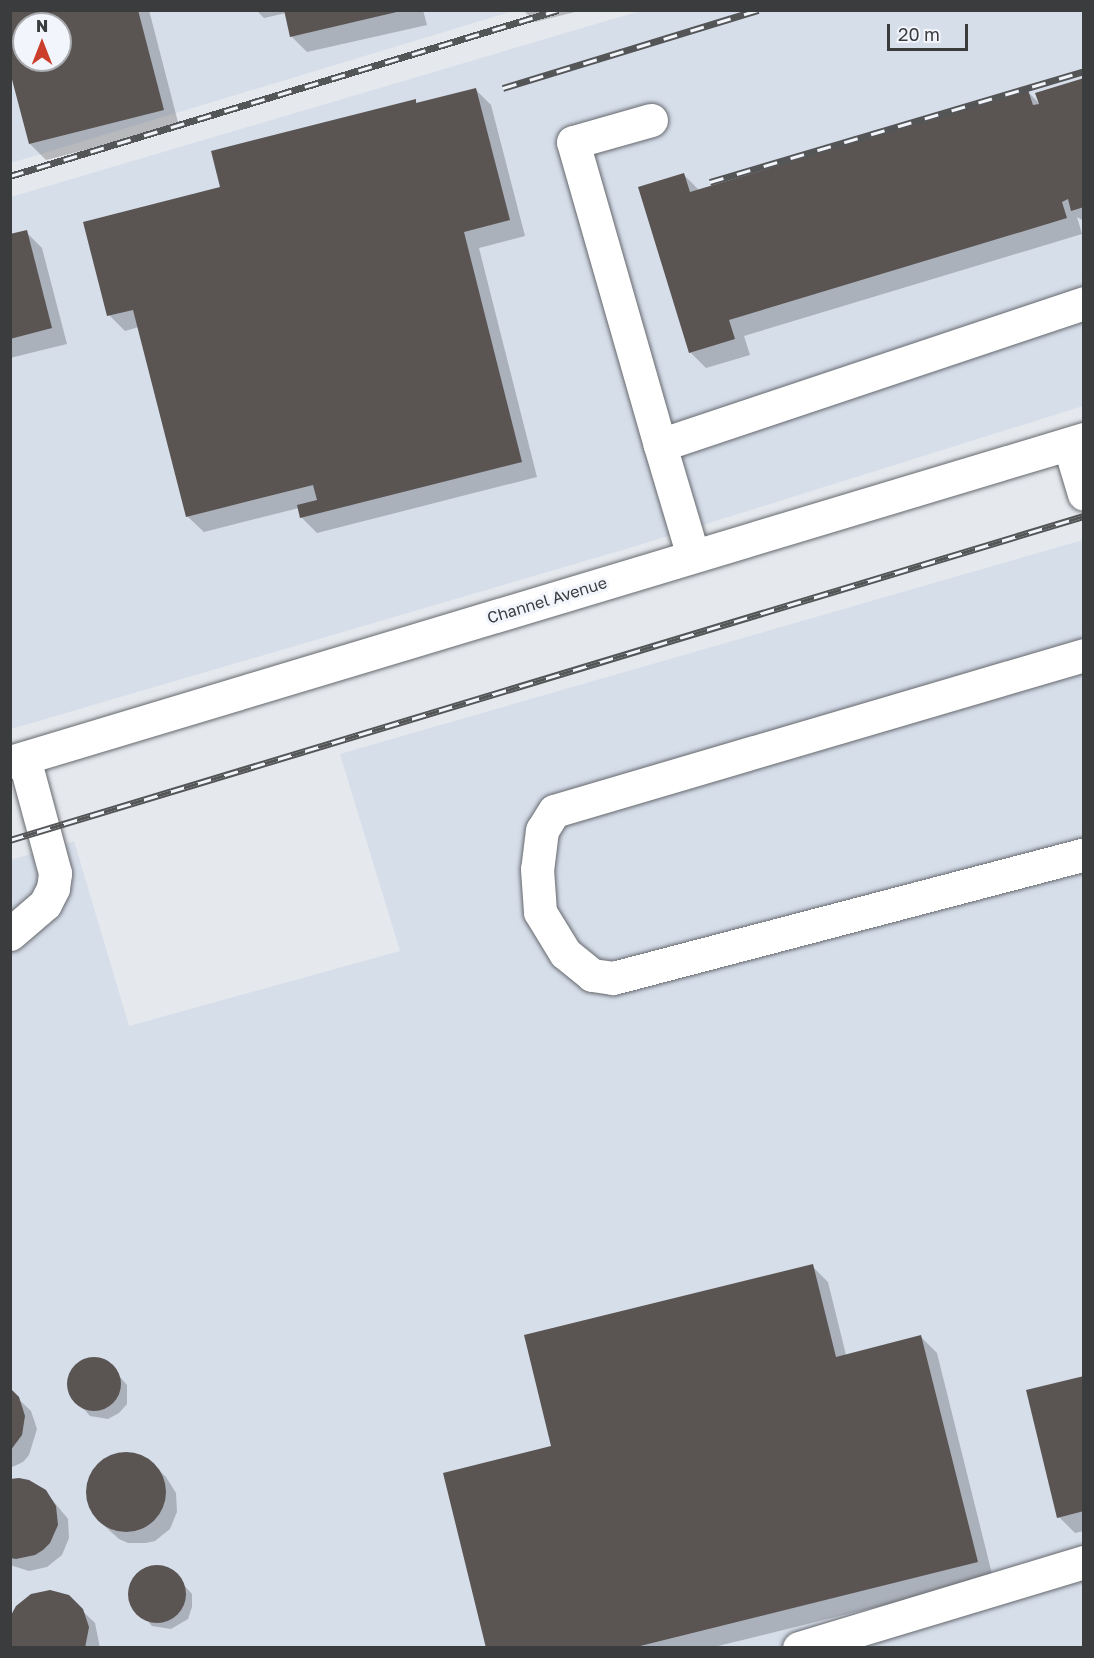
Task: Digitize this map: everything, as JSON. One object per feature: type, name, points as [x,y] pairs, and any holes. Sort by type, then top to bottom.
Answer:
[{"type":"street","points":[[651,120],[573,142],[693,556]]},
{"type":"street","points":[[660,445],[1083,303]]},
{"type":"street","points":[[1076,441],[1083,494]]},
{"type":"street","name":"Channel Avenue","points":[[17,760],[1076,441]]},
{"type":"street","points":[[1083,655],[554,811],[542,830],[537,869],[540,912],[565,953],[592,975],[613,978],[1083,854]]},
{"type":"street","points":[[10,934],[45,904],[53,888],[55,873],[17,760]]},
{"type":"street","points":[[799,1647],[1083,1562]]},
{"type":"shaded area","points":[[11,11],[513,11],[11,163]]},
{"type":"shaded area","points":[[640,11],[1083,11],[1083,406],[626,549],[11,729],[11,197]]},
{"type":"shaded area","points":[[1083,540],[1083,1647],[11,1648],[11,860],[74,841],[129,1026],[400,951],[340,754]]},
{"type":"building","points":[[10,10],[138,10],[164,110],[29,144],[10,72]]},
{"type":"building","points":[[284,10],[401,10],[401,11],[290,37]]},
{"type":"building","points":[[1084,78],[1084,207],[1071,211],[1068,199],[1062,202],[1067,218],[729,320],[735,339],[689,353],[638,187],[684,173],[690,192],[1028,90],[1033,105],[1039,104],[1035,93]]},
{"type":"building","points":[[476,88],[510,220],[464,232],[522,462],[300,518],[297,505],[317,500],[313,485],[186,517],[133,310],[107,316],[83,222],[220,187],[211,151],[416,99],[416,103]]},
{"type":"building","points":[[27,230],[52,328],[10,339],[10,234]]},
{"type":"building","points":[[813,1264],[836,1357],[921,1335],[978,1562],[632,1648],[486,1648],[443,1473],[551,1446],[524,1335]]},
{"type":"building","points":[[89,1357],[99,1357],[109,1361],[117,1369],[121,1384],[117,1399],[109,1407],[99,1411],[89,1411],[79,1407],[71,1399],[67,1389],[67,1379],[71,1369],[79,1361]]},
{"type":"building","points":[[1084,1376],[1084,1511],[1057,1518],[1026,1390]]},
{"type":"building","points":[[10,1388],[19,1397],[25,1416],[22,1435],[10,1451]]},
{"type":"building","points":[[118,1452],[134,1452],[155,1463],[166,1484],[166,1500],[155,1521],[134,1532],[118,1532],[104,1526],[92,1514],[86,1500],[86,1484],[92,1470],[104,1458]]},
{"type":"building","points":[[10,1479],[29,1480],[46,1490],[56,1506],[58,1525],[50,1543],[43,1550],[35,1555],[16,1559],[10,1558]]},
{"type":"building","points":[[157,1565],[168,1567],[181,1578],[186,1594],[184,1605],[173,1618],[157,1623],[146,1621],[133,1610],[128,1594],[130,1583],[141,1570]]},
{"type":"building","points":[[50,1590],[69,1595],[83,1609],[89,1627],[85,1648],[12,1648],[10,1617],[16,1606],[31,1594]]},
{"type":"railway","points":[[10,176],[558,10]]},
{"type":"railway","points":[[503,88],[758,10]]},
{"type":"railway","points":[[710,182],[1084,71]]},
{"type":"railway","points":[[10,840],[1084,516]]}]
